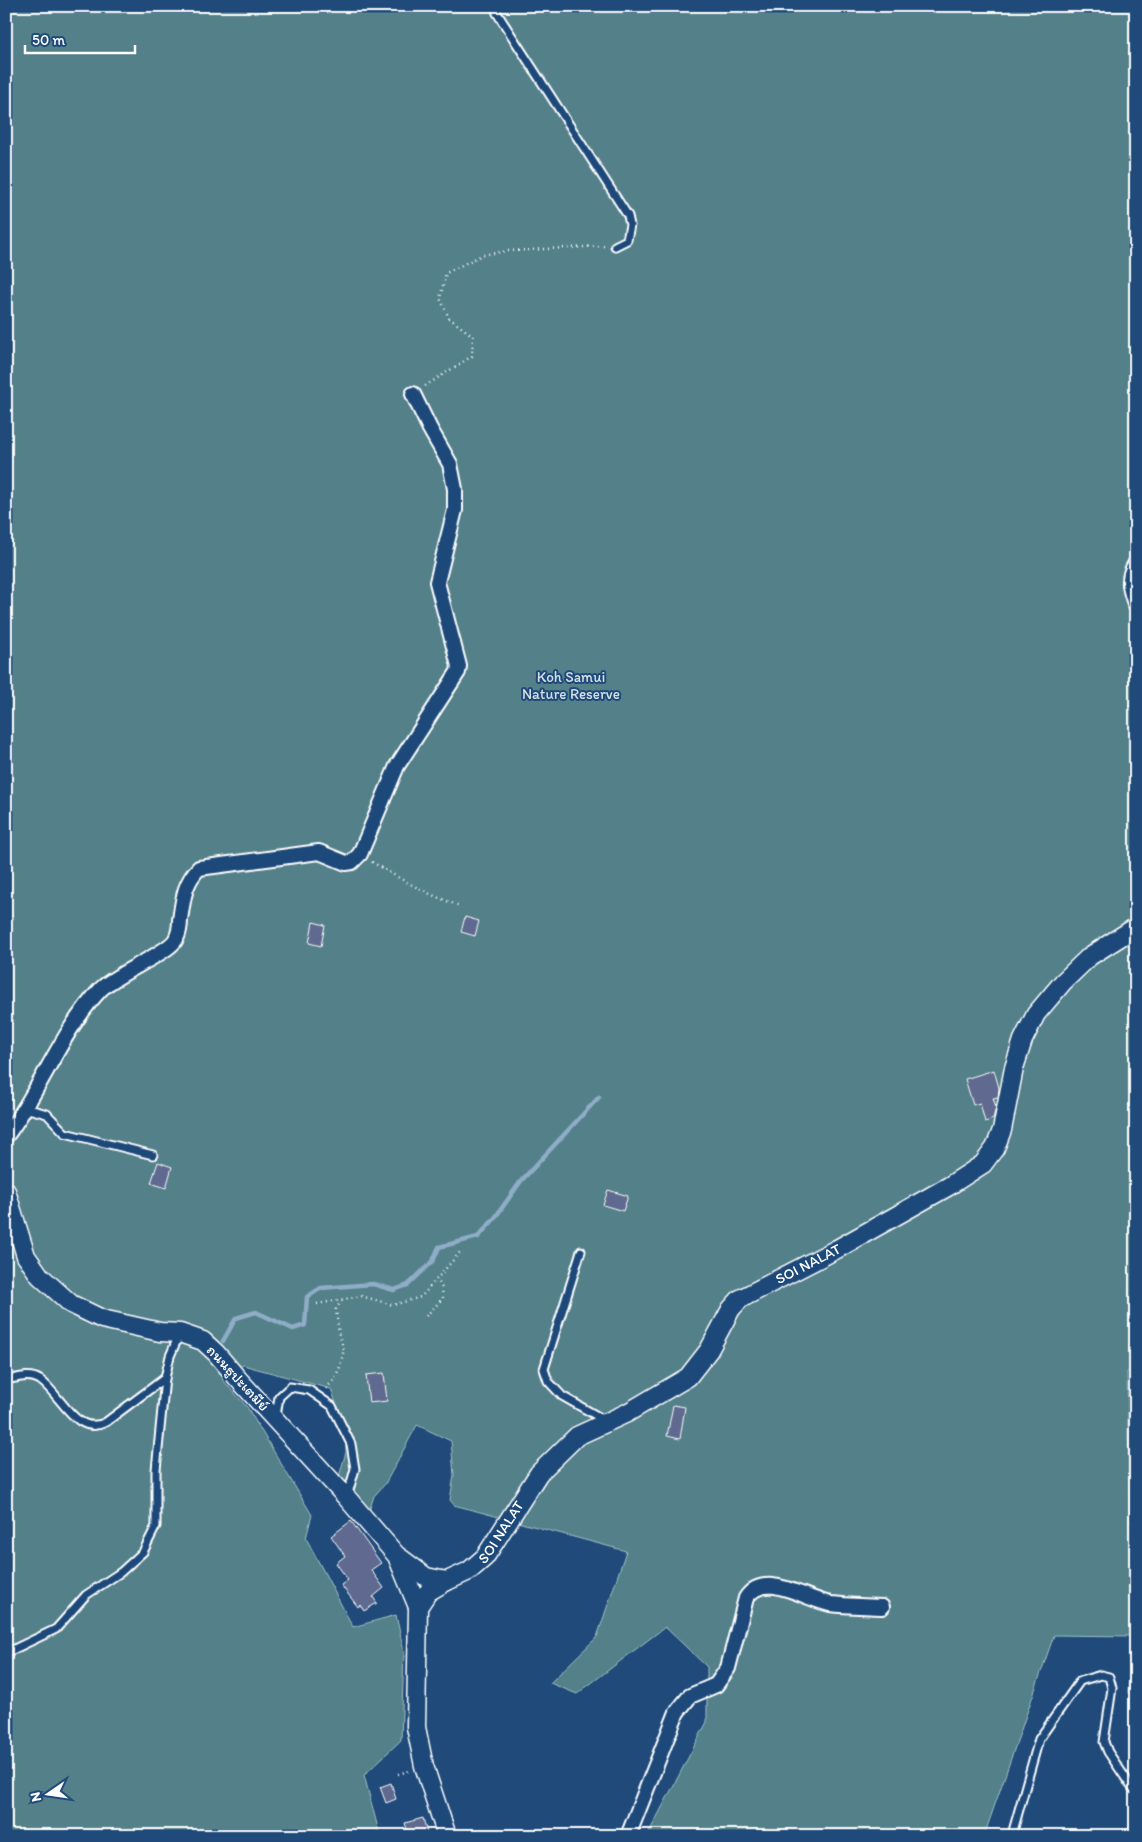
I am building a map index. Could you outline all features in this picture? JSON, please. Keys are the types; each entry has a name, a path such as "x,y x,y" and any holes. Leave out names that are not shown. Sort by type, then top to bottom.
{"street":[{"path":"6,1136 25,1108 87,1004 104,986 170,947 176,939 184,893 191,876 199,868 319,852 346,862 352,862 360,854 396,766 458,672 460,666 437,582 455,510 455,489 450,464 413,394"},
{"path":"1136,563 1130,571 1129,588 1136,606"},
{"name":"SOI NALAT","path":"447,1581 470,1571 485,1557 539,1473 577,1436 606,1421 627,1413 688,1378 709,1350 731,1309 740,1299 837,1249 949,1186 983,1164 995,1148 1002,1130 1014,1068 1023,1040 1036,1014 1063,982 1090,956 1136,927"},
{"name":"ถนนธูปะเตมีย์","path":"6,1191 26,1256 40,1276 71,1304 102,1318 160,1332 180,1333 203,1341 276,1419 397,1556 418,1607 416,1727 424,1766 448,1836"},
{"path":"397,1556 426,1577 447,1581"},
{"path":"418,1607 428,1592 447,1581"},
{"path":"628,1836 677,1712 690,1696 716,1685 728,1668 746,1598 751,1591 761,1586 773,1586 830,1604 882,1607"}],"lane":[{"path":"495,6 497,13 535,74 628,216 630,225 627,240 615,246"},
{"path":"25,1108 47,1114 65,1133 153,1155"},
{"path":"580,1251 544,1369 548,1381 562,1396 606,1421"},
{"path":"6,1653 56,1629 86,1596 121,1572 143,1552 156,1526 156,1470 166,1378 170,1356 180,1333"},
{"path":"6,1380 26,1376 40,1379 80,1422 90,1427 106,1422 166,1378"},
{"path":"276,1419 279,1397 290,1387 309,1390 332,1406 351,1444 355,1469 347,1498"},
{"path":"1013,1836 1038,1739 1080,1681 1102,1675 1109,1677 1112,1688 1104,1742 1108,1752 1133,1789"}],"path":[{"path":"413,394 472,356 473,336 449,318 440,298 446,274 482,255 507,251 615,246"},
{"path":"1136,435 1132,467 1136,479"},
{"path":"360,854 407,883 439,899 460,906"},
{"path":"317,1304 361,1296 393,1305 420,1297 461,1251"},
{"path":"426,1316 443,1298 442,1288 437,1278"},
{"path":"320,1396 335,1378 340,1367 344,1349 339,1336 336,1309 343,1299"}],"green space":[{"name":"Koh Samui Nature Reserve","path":"6,6 1136,6 1136,1369 1127,1372 1130,1522 1136,1522 1136,1696 1128,1693 1132,1636 1054,1635 984,1836 647,1836 707,1722 707,1667 665,1627 577,1694 550,1683 597,1637 626,1551 454,1505 450,1500 454,1475 451,1441 417,1425 385,1484 374,1496 369,1511 337,1484 346,1452 345,1429 331,1389 243,1365 222,1379 247,1407 312,1515 306,1538 353,1627 396,1615 404,1652 401,1740 364,1775 380,1836 6,1836"}],"building":[{"path":"465,917 479,921 475,936 461,932"},
{"path":"313,922 325,925 321,946 309,943"},
{"path":"994,1070 999,1088 998,1097 993,1098 996,1107 993,1119 985,1122 980,1103 973,1105 965,1079"},
{"path":"158,1162 172,1167 166,1188 151,1183"},
{"path":"608,1190 628,1196 623,1211 603,1205"},
{"path":"384,1373 387,1401 369,1403 366,1375"},
{"path":"673,1405 685,1407 680,1439 667,1436"},
{"path":"351,1521 381,1563 371,1570 384,1588 373,1597 377,1603 364,1611 360,1605 358,1607 341,1585 348,1580 336,1563 345,1556 331,1536"},
{"path":"391,1783 396,1799 386,1803 380,1787"},
{"path":"423,1818 428,1836 409,1836 405,1823"}],"waterway":[{"path":"223,1341 236,1318 256,1312 293,1329 305,1325 307,1297 321,1288 373,1284 394,1290 408,1285 433,1261 439,1247 478,1237 494,1219 521,1181 599,1097"}]}
